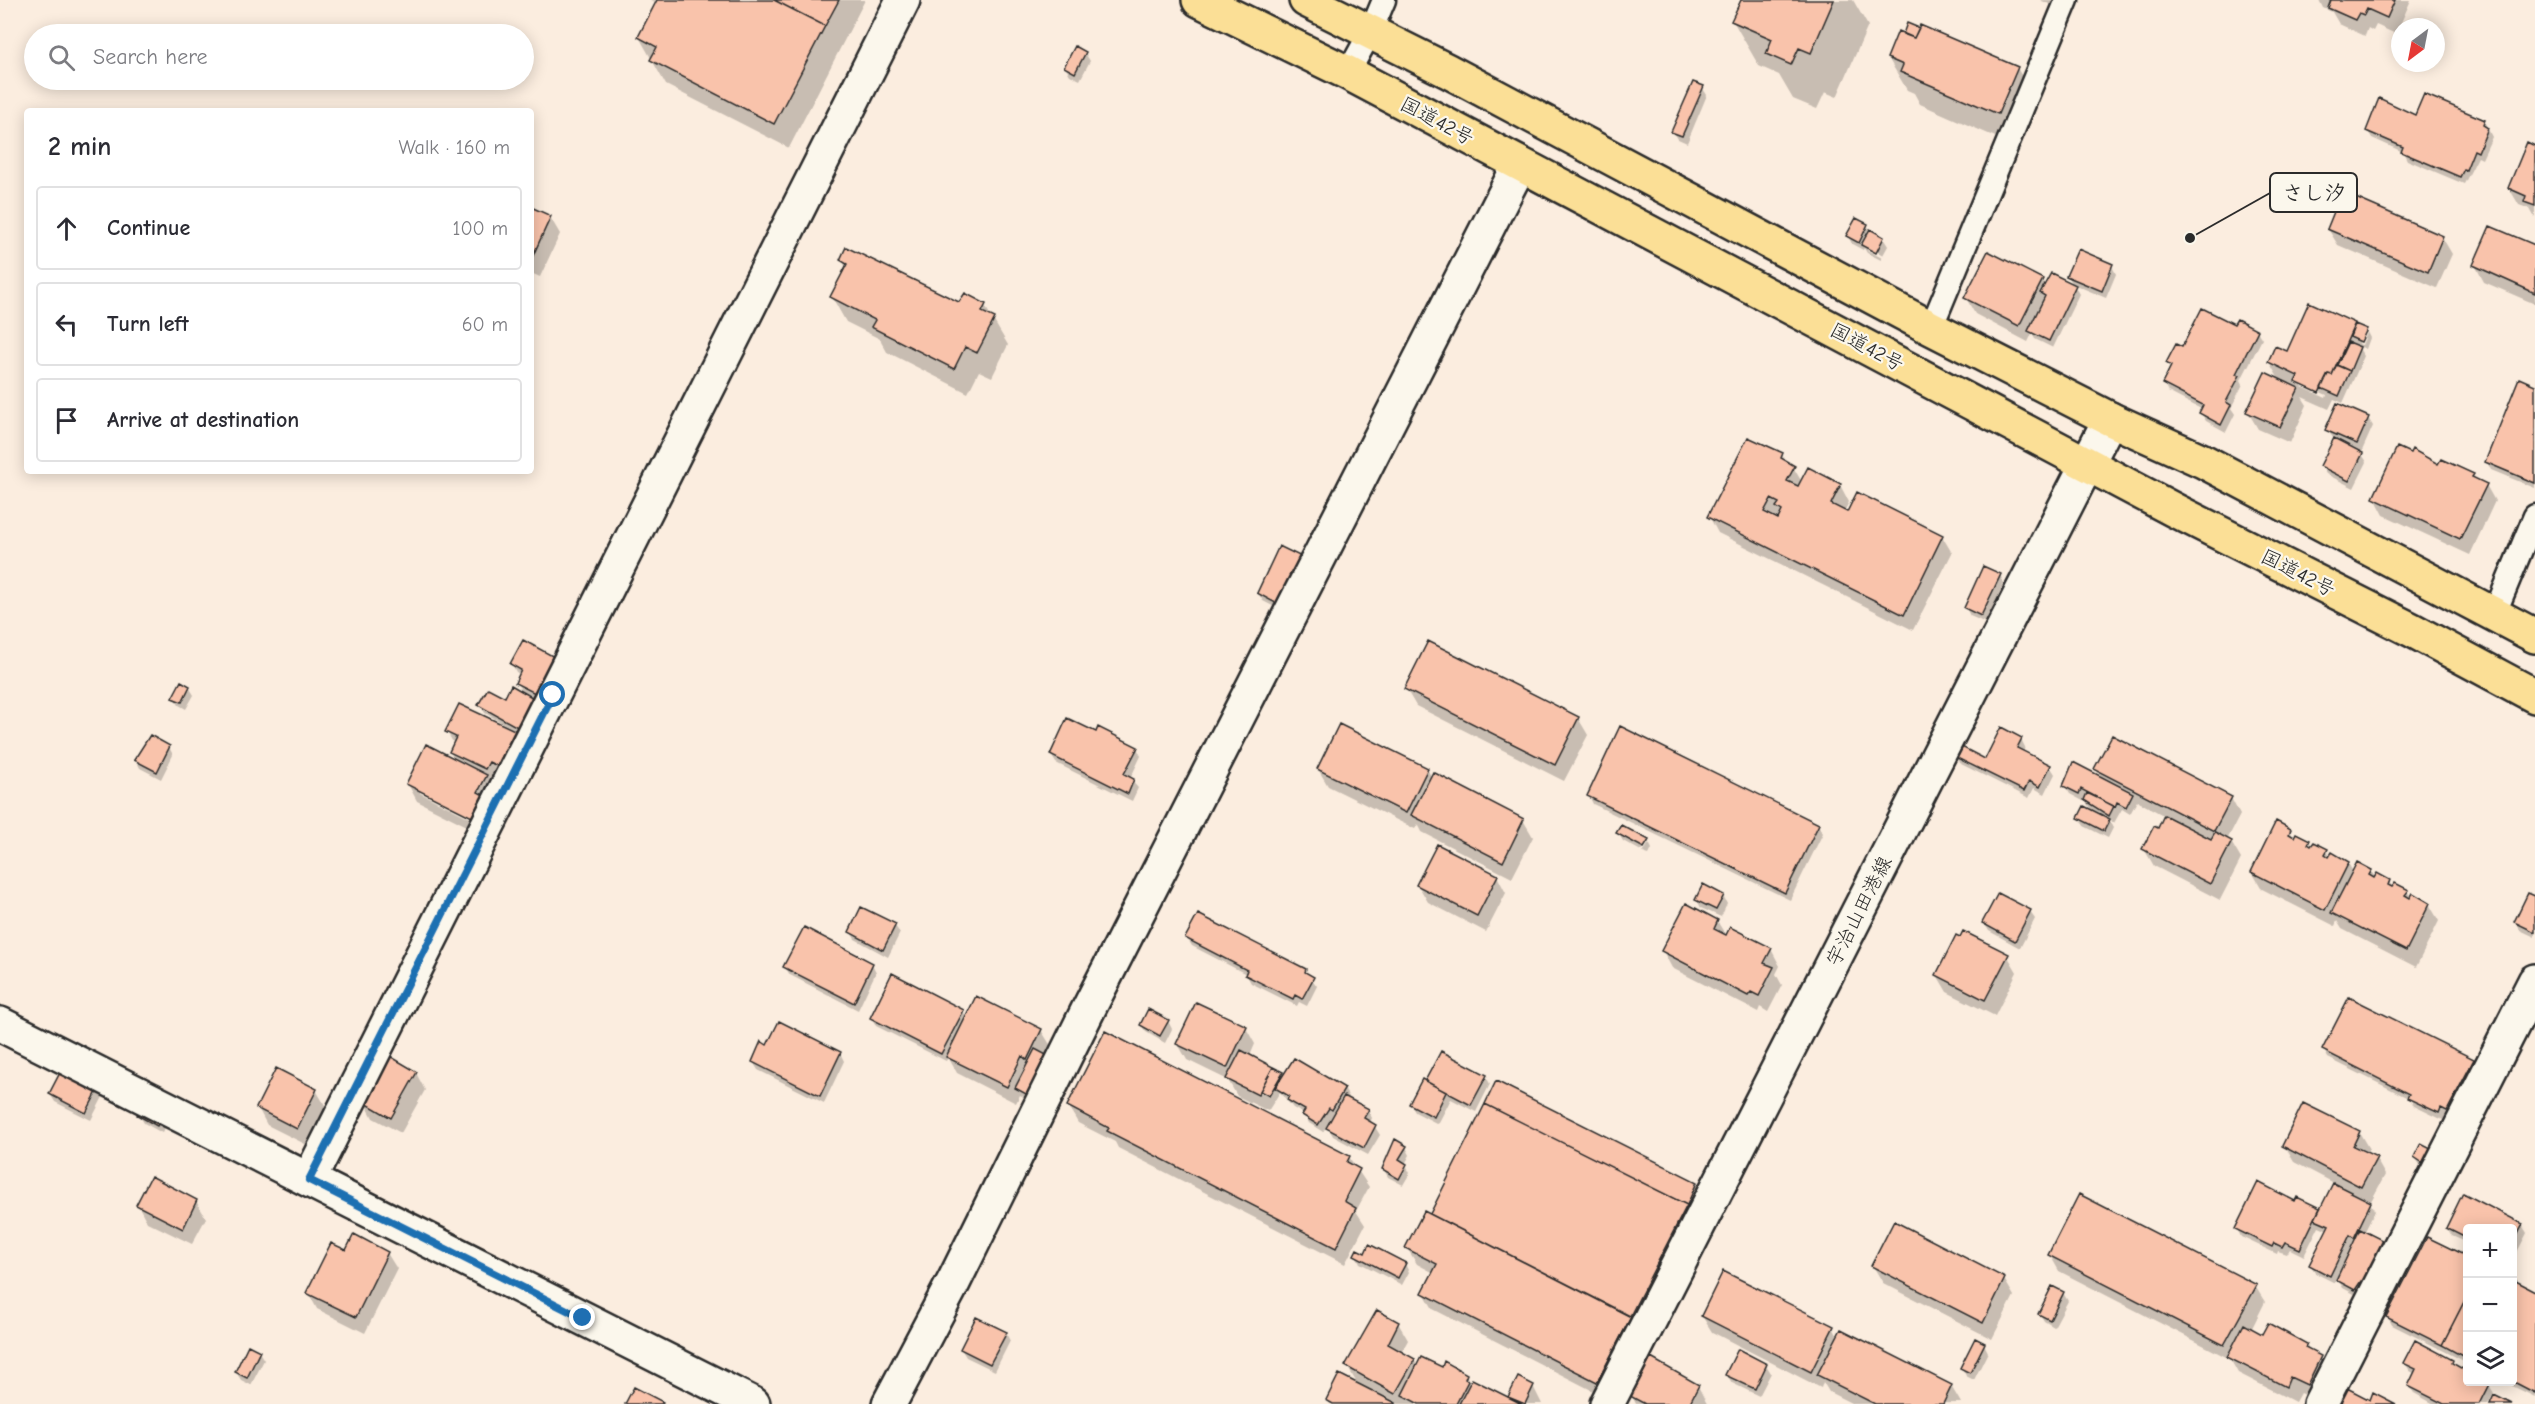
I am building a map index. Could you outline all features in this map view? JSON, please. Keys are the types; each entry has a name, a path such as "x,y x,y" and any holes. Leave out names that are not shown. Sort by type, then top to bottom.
{"highway":[{"name":"国道42号","path":"1198,0 1348,73 2176,511 2412,630 2535,696"},
{"path":"1306,0 1371,31 1931,328 2110,418 2203,461 2535,636"}],"street":[{"path":"309,1180 903,0"},
{"path":"889,1404 954,1281 1088,1010 1520,166"},
{"name":"宇治山田港線","path":"1607,1404 2110,418"},
{"path":"2320,1404 2535,981"},
{"path":"0,1024 753,1404"}],"lane":[{"path":"1348,73 1371,31 1384,0"},
{"path":"1931,328 2067,0"},
{"path":"2494,615 2535,516"}],"building":[{"path":"657,0 774,0 825,26 774,124 650,60 657,47 638,37"},
{"path":"774,0 839,0 825,26"},
{"path":"1741,0 1834,0 1811,53 1799,48 1791,65 1766,54 1772,39 1731,21"},
{"path":"2331,0 2395,0 2387,18 2367,9 2364,15 2359,13 2355,20 2328,8"},
{"path":"1907,23 1919,28 1914,38 1903,34"},
{"path":"1920,25 2018,67 1998,114 1900,72 1903,65 1887,58 1898,31 1914,38"},
{"path":"1075,46 1086,52 1075,73 1064,67"},
{"path":"1693,82 1704,86 1682,136 1671,132"},
{"path":"2424,94 2485,120 2483,125 2488,128 2478,152 2474,150 2466,170 2464,169 2460,177 2401,152 2403,147 2366,131 2379,98 2415,115"},
{"path":"2527,142 2535,146 2535,206 2524,202 2526,196 2508,188"},
{"path":"2342,192 2443,236 2428,272 2327,229"},
{"path":"534,208 551,216 534,253"},
{"path":"1856,218 1868,224 1859,243 1846,236"},
{"path":"2490,226 2535,245 2535,293 2473,265"},
{"path":"1870,229 1884,237 1876,253 1861,245"},
{"path":"846,247 959,302 965,293 986,304 982,312 995,318 977,353 965,347 954,369 871,327 875,320 830,297 847,264 840,260"},
{"path":"2078,249 2113,264 2102,291 2066,276"},
{"path":"1988,251 2043,279 2019,326 1964,298"},
{"path":"2051,273 2076,285 2049,341 2028,331 2045,296 2040,293"},
{"path":"2309,302 2355,323 2332,375 2328,374 2319,393 2295,382 2298,376 2268,362 2275,346 2287,351"},
{"path":"2202,308 2234,324 2237,319 2258,330 2236,374 2240,375 2226,402 2231,405 2221,425 2199,413 2203,405 2162,384 2171,366 2166,363 2176,344 2182,347"},
{"path":"2355,324 2367,329 2361,342 2350,337"},
{"path":"2348,342 2360,347 2350,371 2337,365"},
{"path":"2336,365 2350,371 2339,396 2321,388 2328,374 2332,375"},
{"path":"2265,372 2299,388 2280,427 2246,412"},
{"path":"2519,378 2535,385 2535,483 2485,462"},
{"path":"2337,403 2369,417 2357,444 2325,430"},
{"path":"1748,437 1783,453 1781,458 1795,466 1787,481 1798,486 1808,467 1841,484 1831,504 1847,512 1857,492 1943,535 1904,615 1707,517","holes":["1771,499 1779,503 1776,507 1782,511 1778,519 1764,512"]},
{"path":"2334,438 2363,453 2349,481 2320,466"},
{"path":"2397,447 2410,453 2412,449 2438,464 2441,459 2474,474 2472,477 2487,484 2460,539 2373,498"},
{"path":"1279,546 1308,560 1285,608 1257,593"},
{"path":"1983,566 2001,574 1981,616 1964,608"},
{"path":"523,640 558,659 539,695 515,683 521,670 510,664"},
{"path":"1428,641 1579,717 1555,765 1404,689"},
{"path":"181,681 190,686 182,702 172,698"},
{"path":"511,685 537,700 521,729 478,705 488,688 505,697"},
{"path":"459,704 523,734 505,770 489,762 485,769 449,752 456,737 445,732"},
{"path":"1067,718 1096,732 1098,727 1138,747 1124,774 1134,779 1128,794 1050,755"},
{"path":"1339,724 1428,768 1406,813 1317,769"},
{"path":"1620,726 1819,824 1785,893 1587,796"},
{"path":"2001,727 2022,738 2017,748 2051,765 2040,787 2029,781 2024,791 1953,756 1958,745 1985,759"},
{"path":"150,735 170,746 157,772 134,760"},
{"path":"2112,735 2232,797 2214,831 2094,769"},
{"path":"426,744 487,775 478,792 489,798 478,820 406,784"},
{"path":"2073,762 2133,793 2126,807 2117,802 2115,807 2081,789 2079,794 2063,786"},
{"path":"1433,772 1524,819 1503,862 1411,815"},
{"path":"2087,793 2114,806 2109,816 2084,800"},
{"path":"2084,806 2110,819 2104,831 2078,818"},
{"path":"2164,815 2211,839 2215,832 2232,841 2210,884 2142,849 2154,826 2158,828"},
{"path":"2276,821 2291,829 2289,834 2294,837 2296,833 2310,840 2308,844 2311,846 2314,842 2328,849 2325,854 2329,857 2332,852 2349,862 2325,910 2251,872"},
{"path":"1621,825 1649,840 1644,848 1616,833"},
{"path":"1437,844 1498,875 1477,916 1416,885"},
{"path":"2357,862 2372,870 2369,875 2374,878 2377,873 2390,880 2388,885 2392,887 2395,883 2409,890 2405,895 2410,898 2413,893 2430,903 2406,951 2331,913"},
{"path":"1703,884 1724,895 1716,910 1695,900"},
{"path":"1998,893 2031,910 2015,941 1982,923"},
{"path":"2528,893 2535,896 2535,932 2514,922"},
{"path":"1686,903 1718,920 1714,929 1726,935 1730,927 1772,948 1764,963 1774,967 1759,996 1751,992 1748,996 1661,951"},
{"path":"861,907 896,924 883,950 849,932"},
{"path":"1198,914 1306,969 1305,972 1314,977 1302,999 1295,995 1293,999 1245,975 1247,970 1185,938"},
{"path":"804,927 873,963 854,1003 783,967"},
{"path":"1963,931 2009,954 1985,1000 1936,975 1956,935 1960,937"},
{"path":"892,973 964,1010 941,1054 870,1018"},
{"path":"976,996 1042,1029 1027,1060 1022,1056 1007,1087 946,1057"},
{"path":"2349,997 2474,1059 2447,1111 2441,1108 2439,1113 2407,1098 2409,1094 2322,1050"},
{"path":"1196,1002 1247,1026 1227,1068 1176,1044"},
{"path":"1148,1009 1169,1020 1160,1036 1140,1025"},
{"path":"779,1021 841,1052 820,1096 752,1062 761,1041 767,1045"},
{"path":"1105,1031 1350,1156 1347,1162 1360,1169 1344,1201 1356,1208 1336,1248 1107,1131 1109,1128 1067,1106"},
{"path":"1035,1049 1054,1059 1039,1101 1015,1088"},
{"path":"1241,1050 1273,1067 1258,1095 1226,1079"},
{"path":"1441,1051 1487,1075 1471,1105 1425,1081"},
{"path":"388,1055 417,1072 391,1118 362,1101"},
{"path":"1294,1058 1345,1088 1332,1110 1329,1108 1318,1125 1302,1115 1305,1110 1287,1100 1289,1096 1275,1088"},
{"path":"64,1065 101,1084 86,1113 49,1094"},
{"path":"1273,1067 1283,1072 1269,1096 1260,1091"},
{"path":"276,1068 317,1089 297,1129 256,1108"},
{"path":"1422,1079 1446,1092 1434,1117 1409,1104"},
{"path":"1496,1081 1697,1182 1687,1205 1485,1104"},
{"path":"1344,1096 1369,1109 1364,1118 1376,1125 1364,1148 1326,1128"},
{"path":"2303,1103 2360,1131 2353,1146 2377,1157 2361,1187 2282,1146"},
{"path":"143,1104 163,1115 157,1126 137,1115"},
{"path":"1485,1104 1687,1205 1630,1316 1430,1214"},
{"path":"1395,1139 1407,1146 1399,1159 1407,1164 1399,1179 1382,1169"},
{"path":"2421,1143 2431,1148 2423,1163 2414,1157"},
{"path":"151,1176 197,1200 183,1229 136,1205"},
{"path":"2258,1182 2295,1201 2297,1197 2320,1208 2300,1249 2285,1242 2282,1247 2274,1243 2272,1247 2235,1229"},
{"path":"2333,1183 2371,1202 2354,1238 2350,1235 2330,1276 2309,1265 2329,1225 2315,1219"},
{"path":"2463,1193 2523,1224 2517,1236 2517,1224 2463,1224 2463,1236 2446,1228"},
{"path":"2079,1194 2257,1285 2224,1345 2048,1255"},
{"path":"1424,1211 1631,1317 1597,1382 1422,1293 1437,1264 1405,1248"},
{"path":"1894,1221 2005,1278 1983,1323 1871,1266"},
{"path":"2360,1229 2384,1241 2363,1283 2361,1281 2355,1290 2336,1280"},
{"path":"354,1234 388,1252 356,1317 306,1293 331,1243 346,1250"},
{"path":"2427,1237 2463,1255 2463,1304 2442,1345 2386,1317"},
{"path":"1369,1244 1406,1263 1398,1278 1354,1255 1357,1249 1365,1253"},
{"path":"1723,1271 1834,1326 1811,1372 1701,1316"},
{"path":"2517,1282 2535,1291 2535,1393 2517,1384"},
{"path":"2052,1286 2064,1292 2050,1320 2038,1314"},
{"path":"2463,1304 2463,1356 2442,1345"},
{"path":"1377,1310 1399,1322 1388,1344 1415,1359 1395,1394 1345,1366"},
{"path":"976,1317 1007,1332 990,1364 960,1349"},
{"path":"2268,1323 2307,1344 2305,1348 2321,1356 2307,1385 2290,1377 2286,1387 2227,1357 2244,1324 2262,1334"},
{"path":"1841,1329 1952,1385 1943,1404 1875,1404 1817,1375"},
{"path":"1975,1338 1985,1343 1970,1373 1960,1368"},
{"path":"2415,1340 2453,1360 2452,1363 2463,1369 2463,1386 2489,1386 2480,1404 2444,1404 2408,1386 2416,1369 2403,1363"},
{"path":"248,1345 260,1351 247,1378 235,1372"},
{"path":"1738,1349 1767,1364 1755,1389 1725,1375"},
{"path":"1421,1357 1442,1367 1444,1361 1467,1374 1465,1379 1468,1381 1456,1404 1419,1404 1402,1395"},
{"path":"1651,1358 1699,1385 1689,1404 1645,1404 1630,1396"},
{"path":"1339,1374 1396,1404 1333,1404 1326,1400"},
{"path":"1518,1377 1534,1385 1525,1404 1508,1397"},
{"path":"1472,1379 1522,1404 1459,1404"},
{"path":"634,1387 663,1402 662,1404 625,1404"},
{"path":"2347,1388 2370,1400 2373,1392 2396,1404 2339,1404"},
{"path":"2494,1395 2512,1404 2490,1404"}],"place":[{"name":"さし汐","path":"2190,238"}],"route":[{"path":"553,695 309,1180 583,1318"}]}
